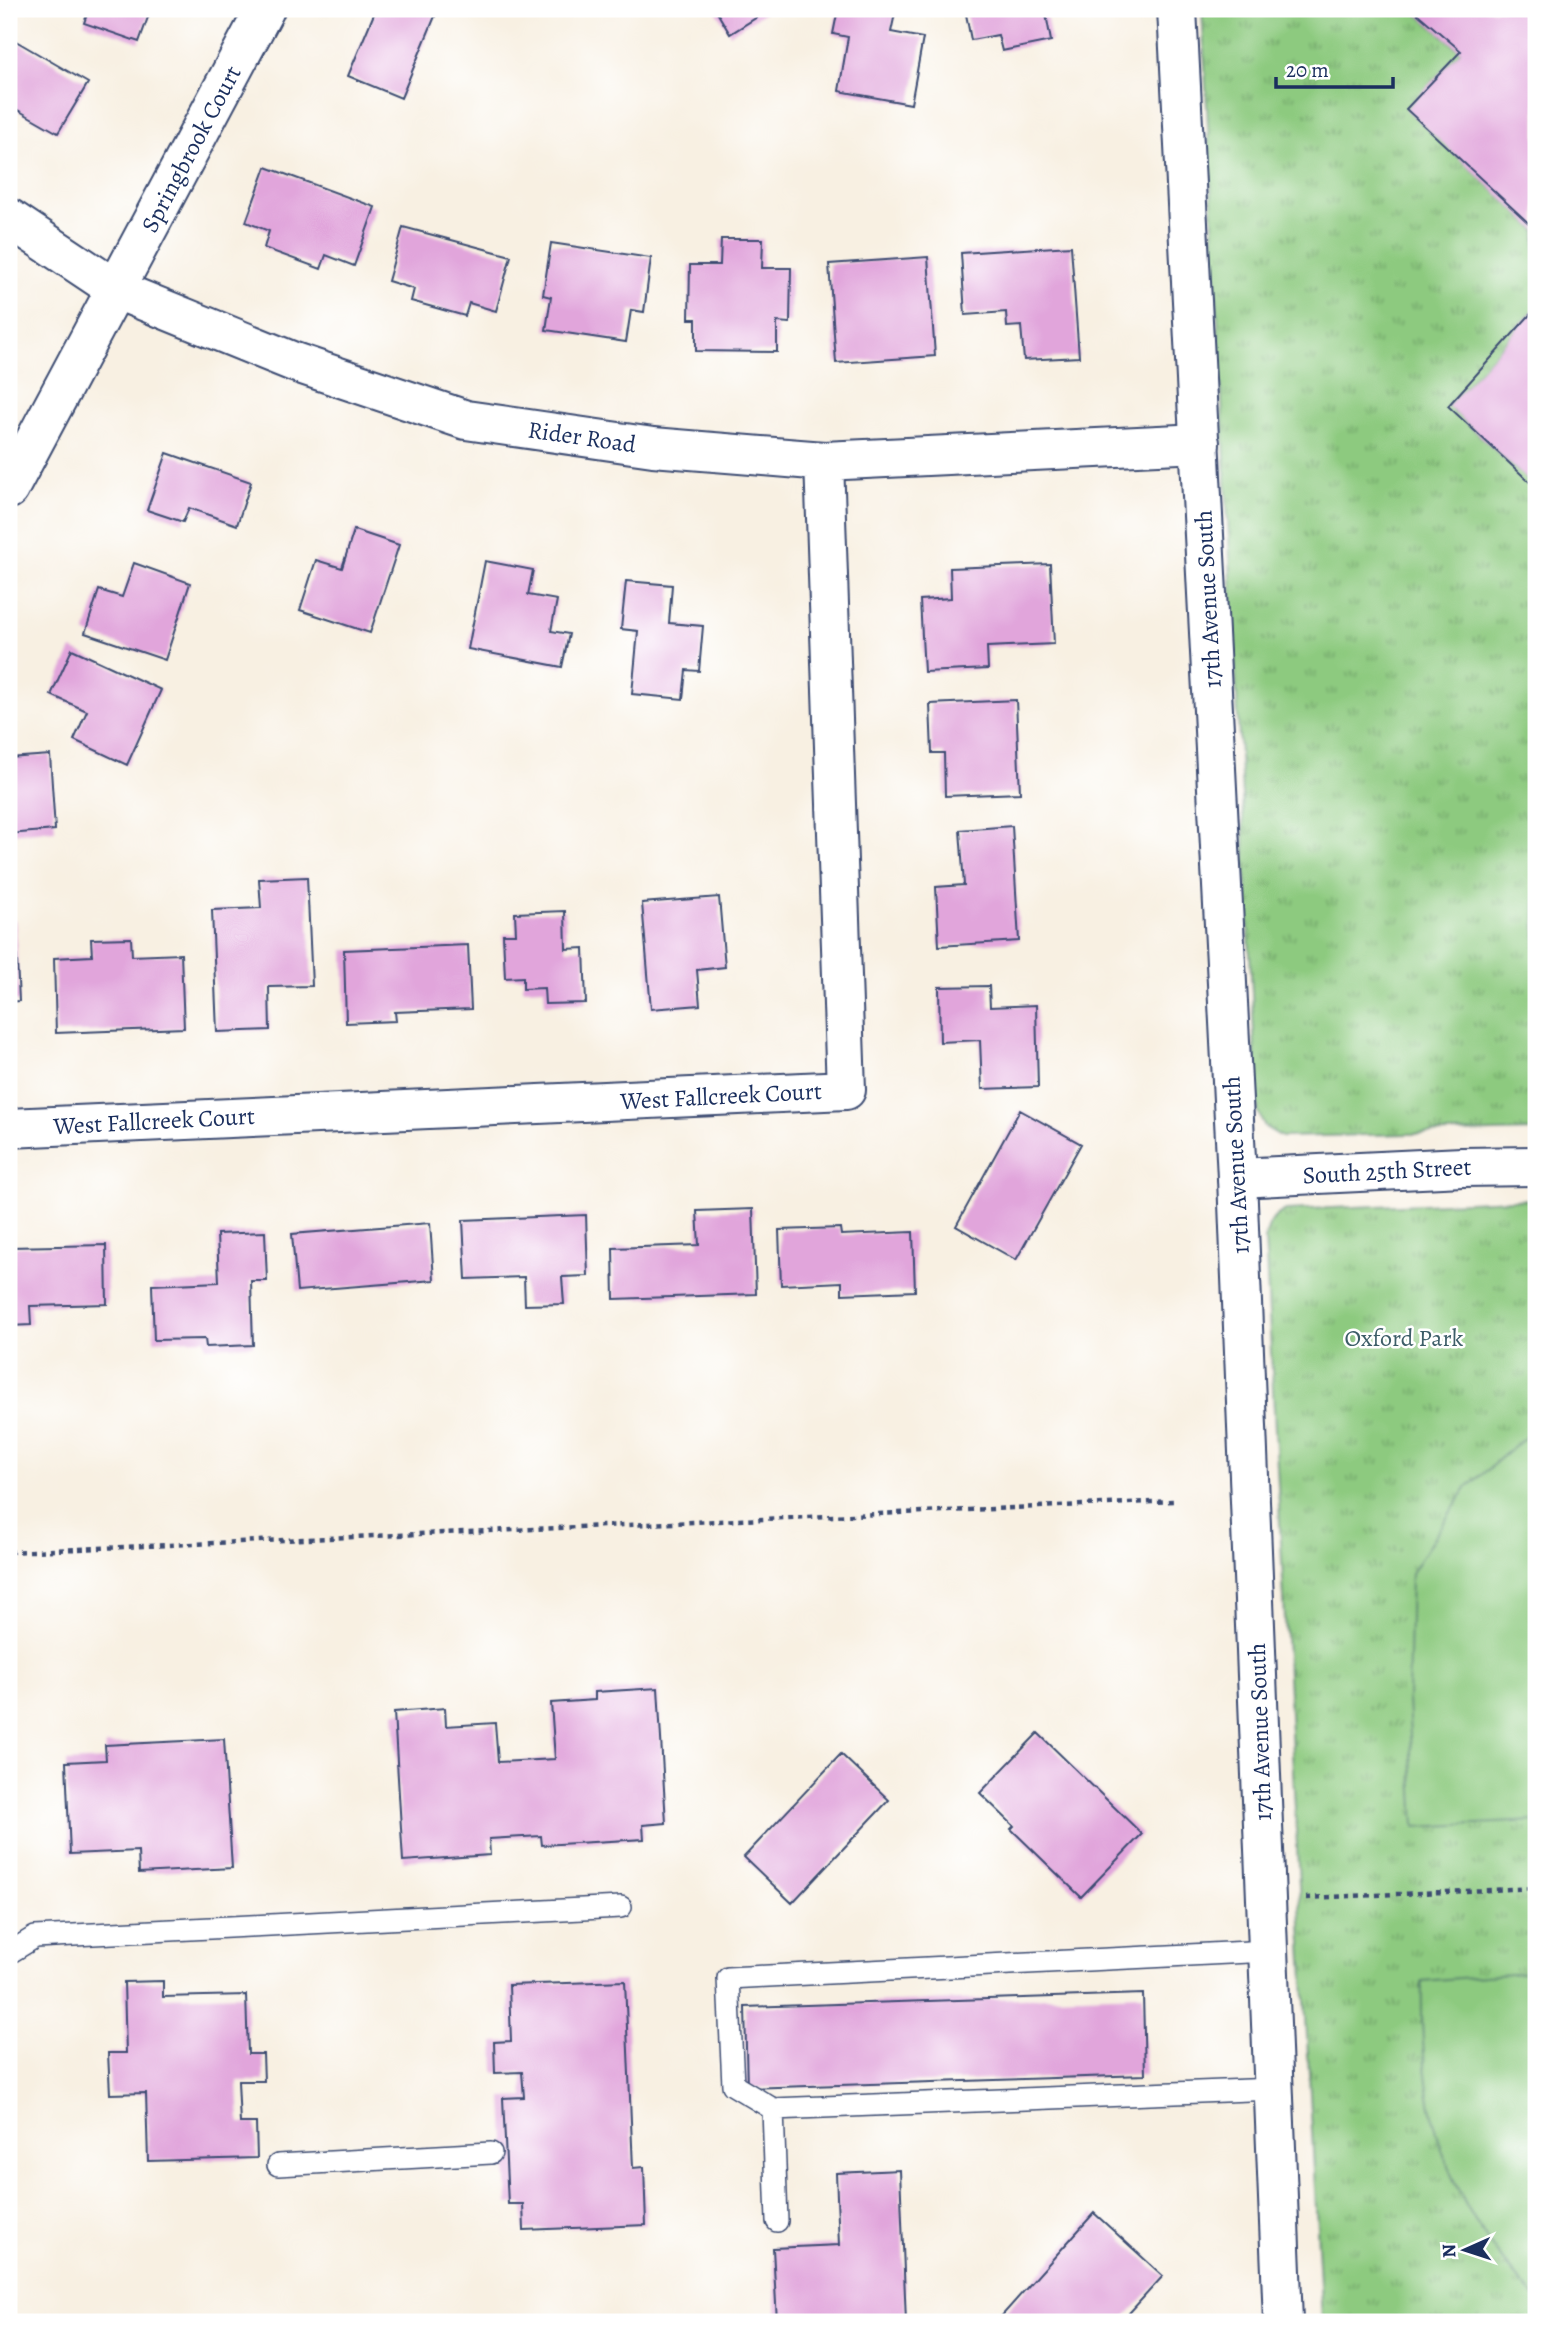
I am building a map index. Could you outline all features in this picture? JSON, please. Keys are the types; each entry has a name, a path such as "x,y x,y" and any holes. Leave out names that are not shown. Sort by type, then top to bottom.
{"street":[{"name":"Springbrook Court","path":"9,489 265,9"},
{"name":"17th Avenue South","path":"1177,9 1237,1178 1283,2322"},
{"name":"Rider Road","path":"9,218 117,290 294,362 466,420 653,447 824,461 1200,443"},
{"name":"West Fallcreek Court","path":"9,1128 846,1090 824,461"},
{"name":"South 25th Street","path":"1237,1178 1536,1166"}],"lane":[{"path":"9,1953 35,1937 621,1907"},
{"path":"1269,1951 728,1978 733,2085 773,2109 1274,2090"},
{"path":"773,2109 777,2221"},
{"path":"278,2165 491,2153"}],"path":[{"path":"9,1552 1174,1500"},
{"path":"1267,1900 1536,1888"}],"green space":[{"path":"1202,9 1412,9 1461,51 1407,109 1536,230 1536,308 1448,406 1536,488 1536,1131 1282,1137 1265,1127 1258,1112"},
{"name":"Oxford Park","path":"1536,1199 1536,2322 1322,2322 1265,1239 1271,1222 1286,1210"},
{"path":"1536,1428 1536,1821 1415,1827 1408,1699 1411,1573 1467,1487"},
{"path":"1536,1972 1536,2298 1504,2263 1479,2227 1458,2190 1443,2153 1425,2072 1422,1981"}],"building":[{"path":"89,9 151,9 139,42 84,23"},
{"path":"376,9 438,9 401,98 348,76"},
{"path":"715,9 770,9 730,34"},
{"path":"838,9 896,9 891,32 923,38 911,104 839,91 848,37 833,34"},
{"path":"965,9 1045,9 1051,41 1002,51 998,35 971,40"},
{"path":"1412,9 1536,9 1536,230 1406,109 1461,51"},
{"path":"9,37 88,83 58,133 9,105"},
{"path":"266,167 375,207 354,266 326,255 321,269 264,248 269,231 246,222"},
{"path":"403,227 511,256 496,311 469,303 465,316 411,301 414,289 388,281"},
{"path":"721,239 763,239 762,268 791,268 790,323 777,322 777,352 696,351 696,319 689,319 690,265 720,265"},
{"path":"551,243 651,258 644,312 631,310 626,342 546,330 551,297 543,295"},
{"path":"1071,246 1079,357 1024,360 1021,326 1007,327 1006,312 965,315 961,253"},
{"path":"928,257 935,356 836,363 829,264"},
{"path":"1536,308 1536,488 1448,406"},
{"path":"167,453 251,482 237,525 189,508 183,522 147,510"},
{"path":"354,530 399,545 370,633 300,610 316,560 342,568"},
{"path":"485,561 533,570 528,595 557,600 551,631 569,634 562,667 468,649"},
{"path":"134,563 190,583 165,660 85,633 99,590 122,597"},
{"path":"1050,564 1054,644 987,647 988,669 924,672 920,600 951,598 950,568"},
{"path":"626,581 672,585 669,623 703,626 699,671 686,670 683,699 632,694 638,631 621,629"},
{"path":"72,649 161,690 127,765 74,740 87,711 51,695"},
{"path":"1016,700 1020,793 945,796 944,753 932,753 930,704"},
{"path":"50,755 55,830 9,834 9,758"},
{"path":"1012,826 1019,941 939,946 936,887 964,885 960,830"},
{"path":"307,877 312,986 269,987 270,1030 217,1032 212,910 261,908 259,879"},
{"path":"719,897 725,967 697,970 700,1005 651,1009 642,903"},
{"path":"565,911 566,949 584,948 586,1003 545,1004 544,988 523,989 523,977 505,978 503,934 516,934 515,913"},
{"path":"9,920 15,920 19,1001 9,1002"},
{"path":"131,938 132,956 181,954 184,1028 56,1033 54,958 92,956 91,939"},
{"path":"468,945 471,1009 395,1012 396,1021 346,1023 344,950"},
{"path":"989,986 990,1007 1036,1005 1038,1087 982,1089 980,1040 940,1042 939,987"},
{"path":"1020,1110 1081,1144 1016,1260 956,1226"},
{"path":"753,1209 756,1294 614,1299 613,1248 699,1245 697,1211"},
{"path":"586,1215 588,1276 562,1277 564,1304 525,1305 524,1277 466,1279 463,1220"},
{"path":"430,1223 434,1280 297,1291 292,1234"},
{"path":"840,1228 841,1235 913,1232 915,1291 842,1294 842,1282 781,1285 779,1230"},
{"path":"265,1232 267,1281 251,1281 253,1345 206,1347 205,1339 154,1340 152,1285 219,1282 217,1234"},
{"path":"106,1245 107,1304 30,1306 31,1325 9,1326 9,1247"},
{"path":"658,1688 666,1823 643,1825 644,1839 542,1845 541,1836 489,1839 490,1855 403,1861 394,1712 445,1708 446,1726 495,1723 498,1762 555,1759 551,1703 595,1700 595,1692"},
{"path":"1038,1733 1142,1834 1081,1897 1011,1829 1014,1826 980,1793"},
{"path":"224,1739 232,1868 139,1873 138,1851 70,1854 66,1762 106,1760 105,1745"},
{"path":"841,1754 889,1800 792,1903 744,1857"},
{"path":"163,1981 163,1997 246,1995 248,2054 263,2054 264,2081 238,2081 240,2123 256,2123 257,2158 148,2161 146,2093 110,2094 108,2053 126,2053 124,1982"},
{"path":"625,1981 633,2168 644,2167 646,2225 524,2230 523,2204 508,2204 503,2098 524,2097 522,2072 495,2073 494,2042 511,2041 509,1985"},
{"path":"1143,1994 1145,2075 747,2088 745,2007"},
{"path":"900,2170 906,2322 777,2322 773,2248 839,2245 836,2173"},
{"path":"1094,2213 1163,2276 1121,2322 998,2320"}]}
